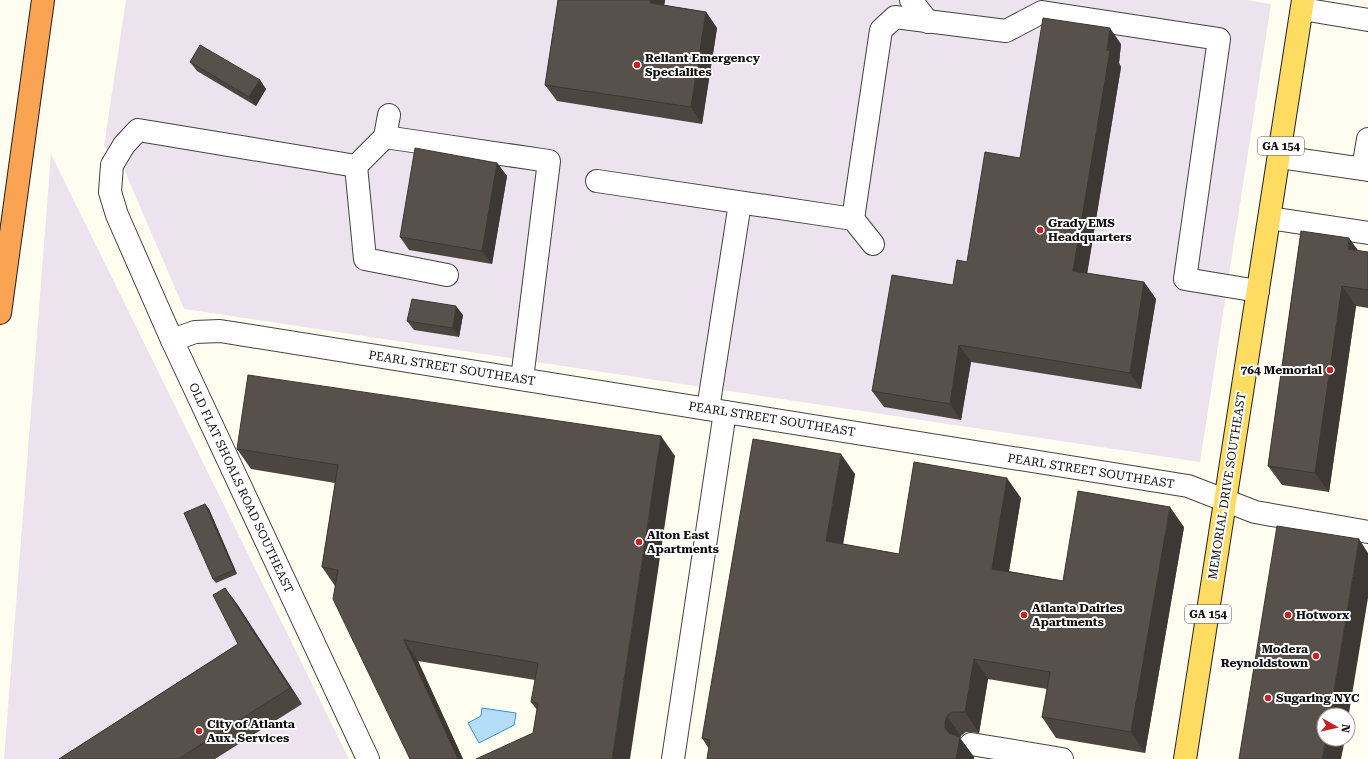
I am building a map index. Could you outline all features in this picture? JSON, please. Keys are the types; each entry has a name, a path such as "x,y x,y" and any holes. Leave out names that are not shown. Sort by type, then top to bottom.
{"highway":[{"path":"0,313 43,0"}],"main road":[{"name":"MEMORIAL DRIVE SOUTHEAST","path":"1185,759 1303,5"}],"street":[{"path":"911,0 928,22"},
{"path":"1303,5 1368,20"},
{"path":"853,219 882,30 895,17 1006,32 1042,12 1219,39 1185,279 1258,291"},
{"path":"389,115 385,137 356,166 365,259 447,275"},
{"name":"OLD FLAT SHOALS ROAD SOUTHEAST","path":"356,166 138,130 124,145 112,165 110,192 117,215 172,340 368,759"},
{"path":"385,137 549,161 522,379"},
{"path":"1280,156 1366,169 1368,139"},
{"path":"597,181 853,219 873,244"},
{"path":"673,759 717,410 740,202"},
{"path":"1270,218 1368,233"},
{"name":"PEARL STREET SOUTHEAST","path":"172,340 194,332 220,331 1188,486 1255,512 1367,527"},
{"path":"971,744 1062,759"}],"shaded area":[{"path":"126,0 1246,0 1271,4 1200,462 184,309 123,167 104,146"},
{"path":"51,154 349,759 4,759"}],"water":[{"path":"482,708 516,713 514,725 479,743 468,723 481,716"}],"building":[{"name":"Reliant Emergency Specialites","path":"558,0 651,0 650,3 706,12 691,107 545,85"},
{"name":"Grady EMS Headquarters","path":"1043,18 1110,28 1107,50 1110,51 1073,271 1144,282 1130,373 959,345 950,404 872,391 892,275 953,285 957,260 967,262 985,152 1020,158"},
{"path":"200,45 260,80 249,97 190,62"},
{"path":"415,148 497,163 482,251 400,237"},
{"path":"1301,231 1349,238 1348,249 1368,252 1368,290 1342,286 1315,473 1268,466"},
{"path":"412,299 456,306 453,328 407,321"},
{"path":"248,375 661,436 612,759 476,759 533,733 538,703 531,702 538,663 404,640 458,759 410,759 333,599 338,570 322,567 338,465 237,449"},
{"name":"Atlanta Dairies Apartments","path":"753,439 841,454 826,541 899,554 914,462 1007,478 992,569 1063,581 1078,491 1170,507 1131,732 1042,717 1050,672 974,659 965,712 952,712 947,716 945,722 945,728 949,733 960,737 956,759 707,759 710,740 702,738"},
{"path":"205,504 234,570 213,579 184,513"},
{"name":"Modera Reynoldstown","path":"1277,526 1359,539 1331,707 1316,707 1316,747 1324,747 1322,759 1239,759"},
{"path":"225,588 290,688 178,759 59,759 238,644 213,595"}],"place":[{"name":"Reliant Emergency Specialites","path":"637,65"},
{"name":"Grady EMS Headquarters","path":"1040,230"},
{"name":"764 Memorial","path":"1330,370"},
{"name":"Alton East Apartments","path":"639,542"},
{"name":"Atlanta Dairies Apartments","path":"1024,615"},
{"name":"Hotworx","path":"1288,615"},
{"name":"Modera Reynoldstown","path":"1316,656"},
{"name":"Sugaring NYC","path":"1268,698"},
{"name":"City of Atlanta Aux. Services","path":"199,731"}]}
